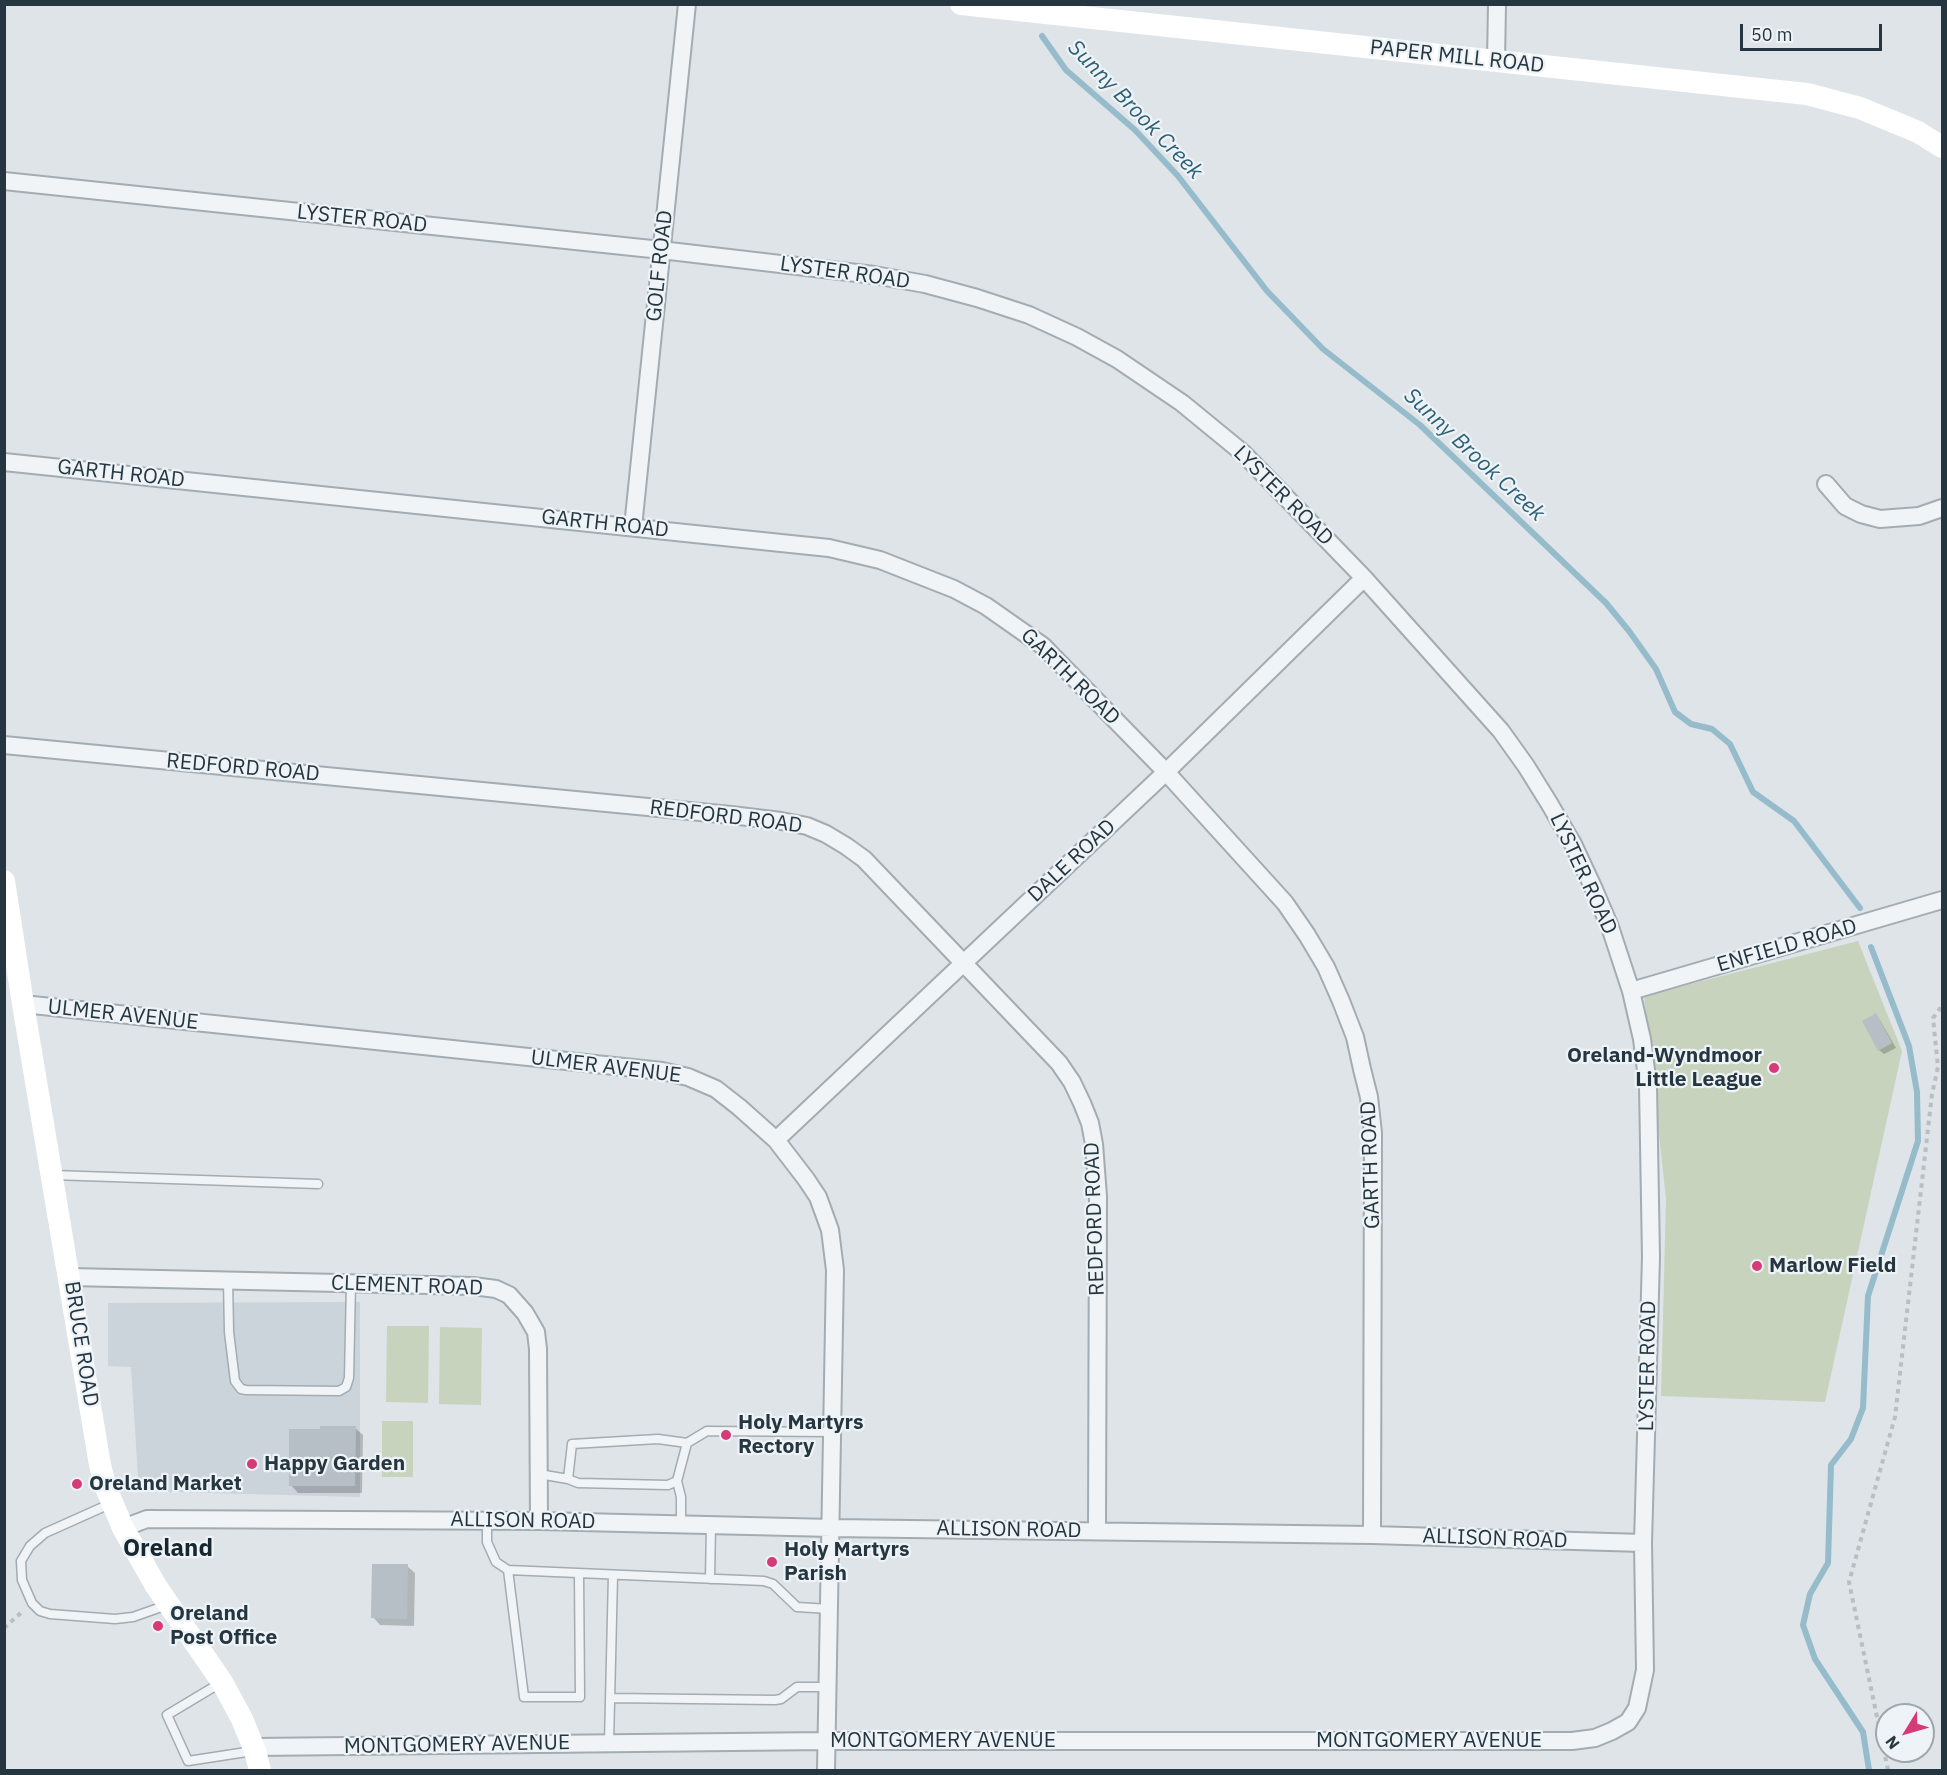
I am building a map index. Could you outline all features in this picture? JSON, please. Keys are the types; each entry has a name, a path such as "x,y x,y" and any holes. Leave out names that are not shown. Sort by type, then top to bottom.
{"street":[{"name":"GOLF ROAD","path":"633,527 687,4"},
{"name":"PAPER MILL ROAD","path":"961,4 1807,94 1860,108 1918,132 1942,147"},
{"path":"1496,62 1497,4"},
{"name":"LYSTER ROAD","path":"4,182 661,250 874,275 925,284 1029,315 1077,337 1154,383 1243,453 1364,578 1480,705 1526,766 1573,844 1610,927 1631,991 1642,1039 1648,1086 1651,1257 1643,1543 1645,1670 1637,1708 1628,1722"},
{"name":"GARTH ROAD","path":"4,462 829,548 880,560 954,589 986,606 1042,646 1166,772 1285,903 1326,967 1354,1037 1369,1097 1372,1133 1372,1535"},
{"path":"1826,484 1845,506 1861,514 1880,519 1919,516 1942,508"},
{"name":"DALE ROAD","path":"776,1140 1166,772 1364,578"},
{"name":"REDFORD ROAD","path":"4,745 719,813 781,821 807,826 826,834 864,859 1059,1063 1072,1082 1090,1123 1098,1196 1097,1530"},
{"name":"BRUCE ROAD","path":"4,880 100,1465 123,1528 168,1604 222,1682 242,1719 256,1756"},
{"name":"ENFIELD ROAD","path":"1631,991 1942,900"},
{"name":"ULMER AVENUE","path":"23,1004 662,1071 688,1077 716,1089 776,1140 818,1197 830,1230 835,1270 826,1770"},
{"name":"CLEMENT ROAD","path":"70,1277 473,1286 496,1289 508,1295 518,1303 536,1332 539,1521"},
{"name":"ALLISON ROAD","path":"123,1528 147,1519 487,1520 832,1528 1372,1535 1643,1543"},
{"name":"MONTGOMERY AVENUE","path":"256,1756 609,1743 1572,1741 1594,1738 1628,1722"}],"lane":[{"path":"52,1175 318,1184"},
{"path":"228,1280 229,1332 235,1381 241,1389 246,1390 339,1392 346,1387 349,1378 351,1283"},
{"path":"568,1479 572,1444 658,1439 687,1443 707,1431 833,1432"},
{"path":"681,1524 681,1497 673,1483 687,1443"},
{"path":"539,1474 578,1483 673,1483"},
{"path":"112,1503 45,1533 30,1546 21,1561 22,1580 32,1603 40,1611 50,1614 115,1619 133,1617 168,1604"},
{"path":"487,1520 487,1542 496,1562 508,1570 764,1581 773,1584 797,1607 830,1609"},
{"path":"710,1579 711,1525"},
{"path":"508,1570 524,1697 580,1697 579,1574"},
{"path":"609,1743 613,1575"},
{"path":"222,1682 167,1715 188,1761 256,1756"},
{"path":"610,1698 775,1700 781,1699 797,1687 828,1687"}],"path":[{"path":"1888,1770 1849,1582 1895,1417 1932,1094 1938,1067 1933,1018 1942,1006"},
{"path":"4,1628 32,1603"}],"shaded area":[{"path":"360,1302 360,1497 139,1491 131,1367 108,1366 108,1303"}],"green space":[{"name":"Marlow Field","path":"1858,941 1902,1051 1825,1402 1661,1396 1666,1199 1644,996"},
{"path":"387,1326 429,1326 428,1403 386,1402"},
{"path":"440,1327 482,1328 481,1405 439,1404"},
{"path":"382,1421 413,1421 413,1477 382,1477"}],"building":[{"path":"1876,1013 1892,1043 1878,1051 1862,1021"},
{"path":"320,1426 356,1426 355,1486 289,1486 289,1429 320,1429"},
{"path":"372,1564 408,1564 407,1619 371,1618"}],"waterway":[{"name":"Sunny Brook Creek","path":"1042,36 1066,70 1135,130 1178,176 1267,291 1323,349 1420,425 1606,603 1656,669 1675,712 1691,724 1712,729 1730,744 1753,792 1794,821 1860,908"},
{"name":"Sunny Brook Creek","path":"1869,1770 1863,1732 1815,1659 1803,1625 1810,1594 1828,1563 1831,1465 1851,1439 1863,1408 1868,1296 1918,1141 1917,1092 1909,1046 1871,947"}],"place":[{"name":"Oreland-Wyndmoor Little League","path":"1774,1068"},
{"name":"Marlow Field","path":"1757,1266"},
{"name":"Holy Martyrs Rectory","path":"726,1435"},
{"name":"Happy Garden","path":"252,1464"},
{"name":"Oreland Market","path":"77,1484"},
{"name":"Holy Martyrs Parish","path":"772,1562"},
{"name":"Oreland Post Office","path":"158,1626"}],"district":[{"name":"Oreland","path":"168,1549"}]}
